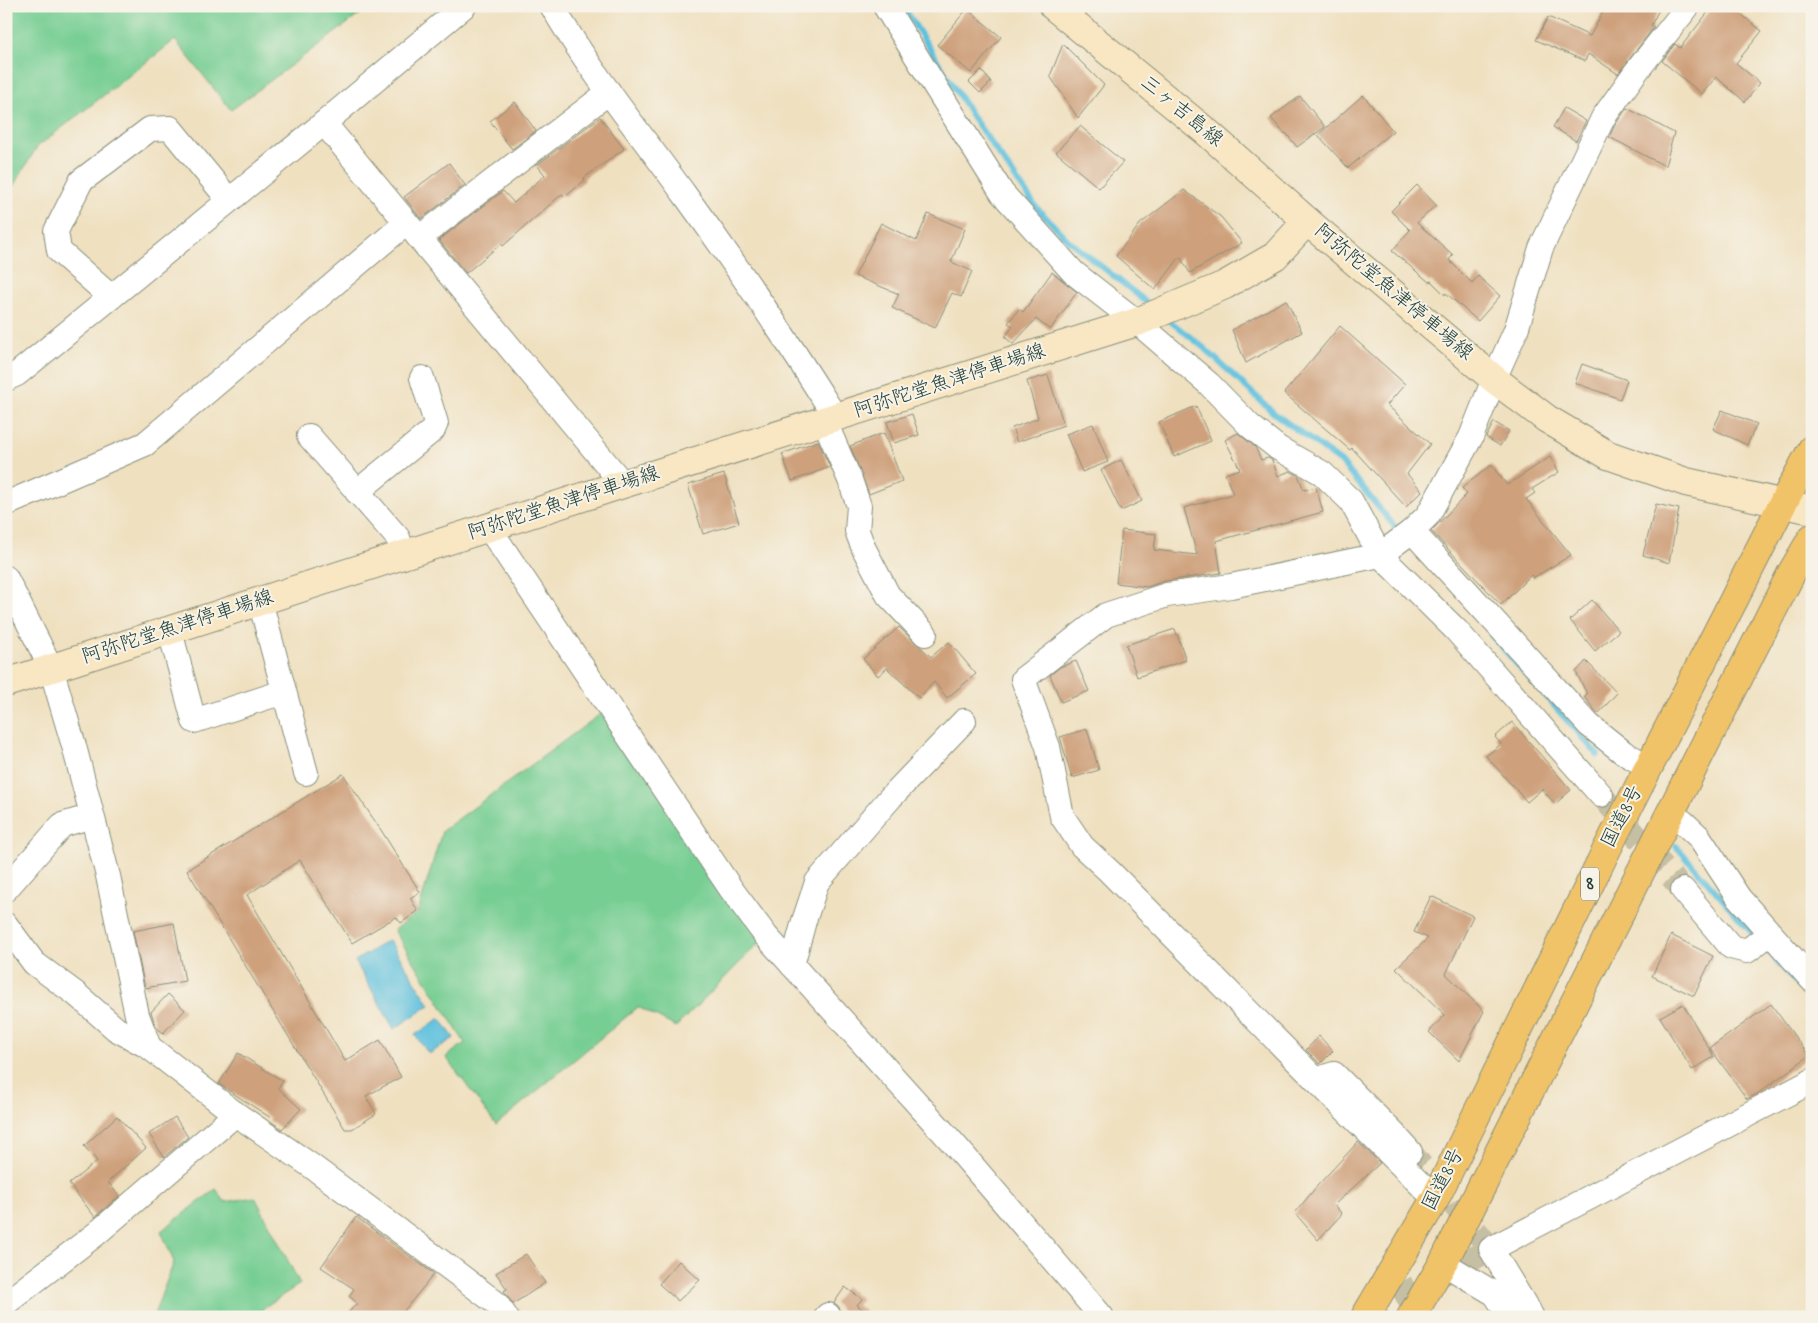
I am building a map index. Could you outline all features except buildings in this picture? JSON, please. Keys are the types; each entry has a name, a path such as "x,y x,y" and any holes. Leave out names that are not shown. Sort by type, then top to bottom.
{"highway":[{"name":"国道8号","path":"1365,1317 1435,1200 1603,856 1812,449"},
{"name":"国道8号","path":"1411,1317 1443,1263 1792,572 1812,538"}],"main road":[{"name":"三ヶ吉島線","path":"1054,7 1210,134 1307,221"},
{"name":"阿弥陀堂魚津停車場線","path":"6,683 623,484 1137,322 1225,285 1275,256 1307,221 1547,420 1608,455 1686,482 1812,510"}],"street":[{"path":"6,379 17,374 464,6"},
{"path":"552,6 574,44 747,282 800,360 830,420 859,506 857,531 864,549 888,595 925,634"},
{"path":"885,6 1002,193 1074,273 1137,322 1209,384 1257,431 1278,448 1322,473 1351,501 1380,555 1456,630 1601,795"},
{"path":"1435,1200 1082,846 1062,816 1048,747 1023,679 1106,616 1167,594 1231,586 1380,555 1412,531 1428,515 1471,436 1516,330 1541,248 1603,118 1688,6"},
{"path":"6,504 145,444 413,230 610,92"},
{"path":"324,122 623,484"},
{"path":"111,297 59,251 56,231 81,181 150,129 170,128 229,200"},
{"path":"357,492 433,430 436,423 422,378"},
{"path":"309,436 398,538 404,555"},
{"path":"489,528 732,889 766,936 953,1143 1102,1317"},
{"path":"1412,531 1589,725 1624,752 1649,767"},
{"path":"6,578 51,668 74,746 108,876 137,1015 148,1047"},
{"path":"260,601 306,773"},
{"path":"170,630 194,721 274,694"},
{"path":"792,965 817,882 891,796 964,721"},
{"path":"1670,814 1683,822 1699,837 1739,898 1769,934 1812,980"},
{"path":"6,889 62,825 92,816"},
{"path":"1683,890 1731,947 1747,951 1769,934"},
{"path":"6,925 34,963 76,994 116,1029 148,1047 233,1112 310,1165 455,1272 496,1303 506,1317"},
{"path":"1316,1080 1334,1074 1410,1152"},
{"path":"1532,1317 1491,1249 1812,1081"},
{"path":"6,1303 96,1234 230,1119 233,1112"},
{"path":"1443,1263 1495,1294 1510,1317"}],"green space":[{"path":"6,6 371,6 231,110 175,40 37,147 6,198"},
{"path":"610,707 766,936 676,1027 638,1007 496,1125 446,1057 465,1043 394,930 418,912 442,831"},
{"path":"216,1189 225,1202 255,1197 300,1284 266,1306 254,1317 153,1317 174,1262 161,1231"}],"water":[{"path":"389,940 430,1005 394,1029 355,961"},
{"path":"440,1018 454,1038 429,1054 415,1035"}],"waterway":[{"path":"903,6 972,116 1036,207 1068,240 1154,308"},
{"path":"1166,318 1203,347 1275,414 1341,462 1400,533"},
{"path":"1492,636 1598,755"},
{"path":"1676,846 1812,1001"}],"tunnel":[{"path":"1601,795 1683,890"},
{"path":"1363,1315 1491,1249 1410,1152"}]}
